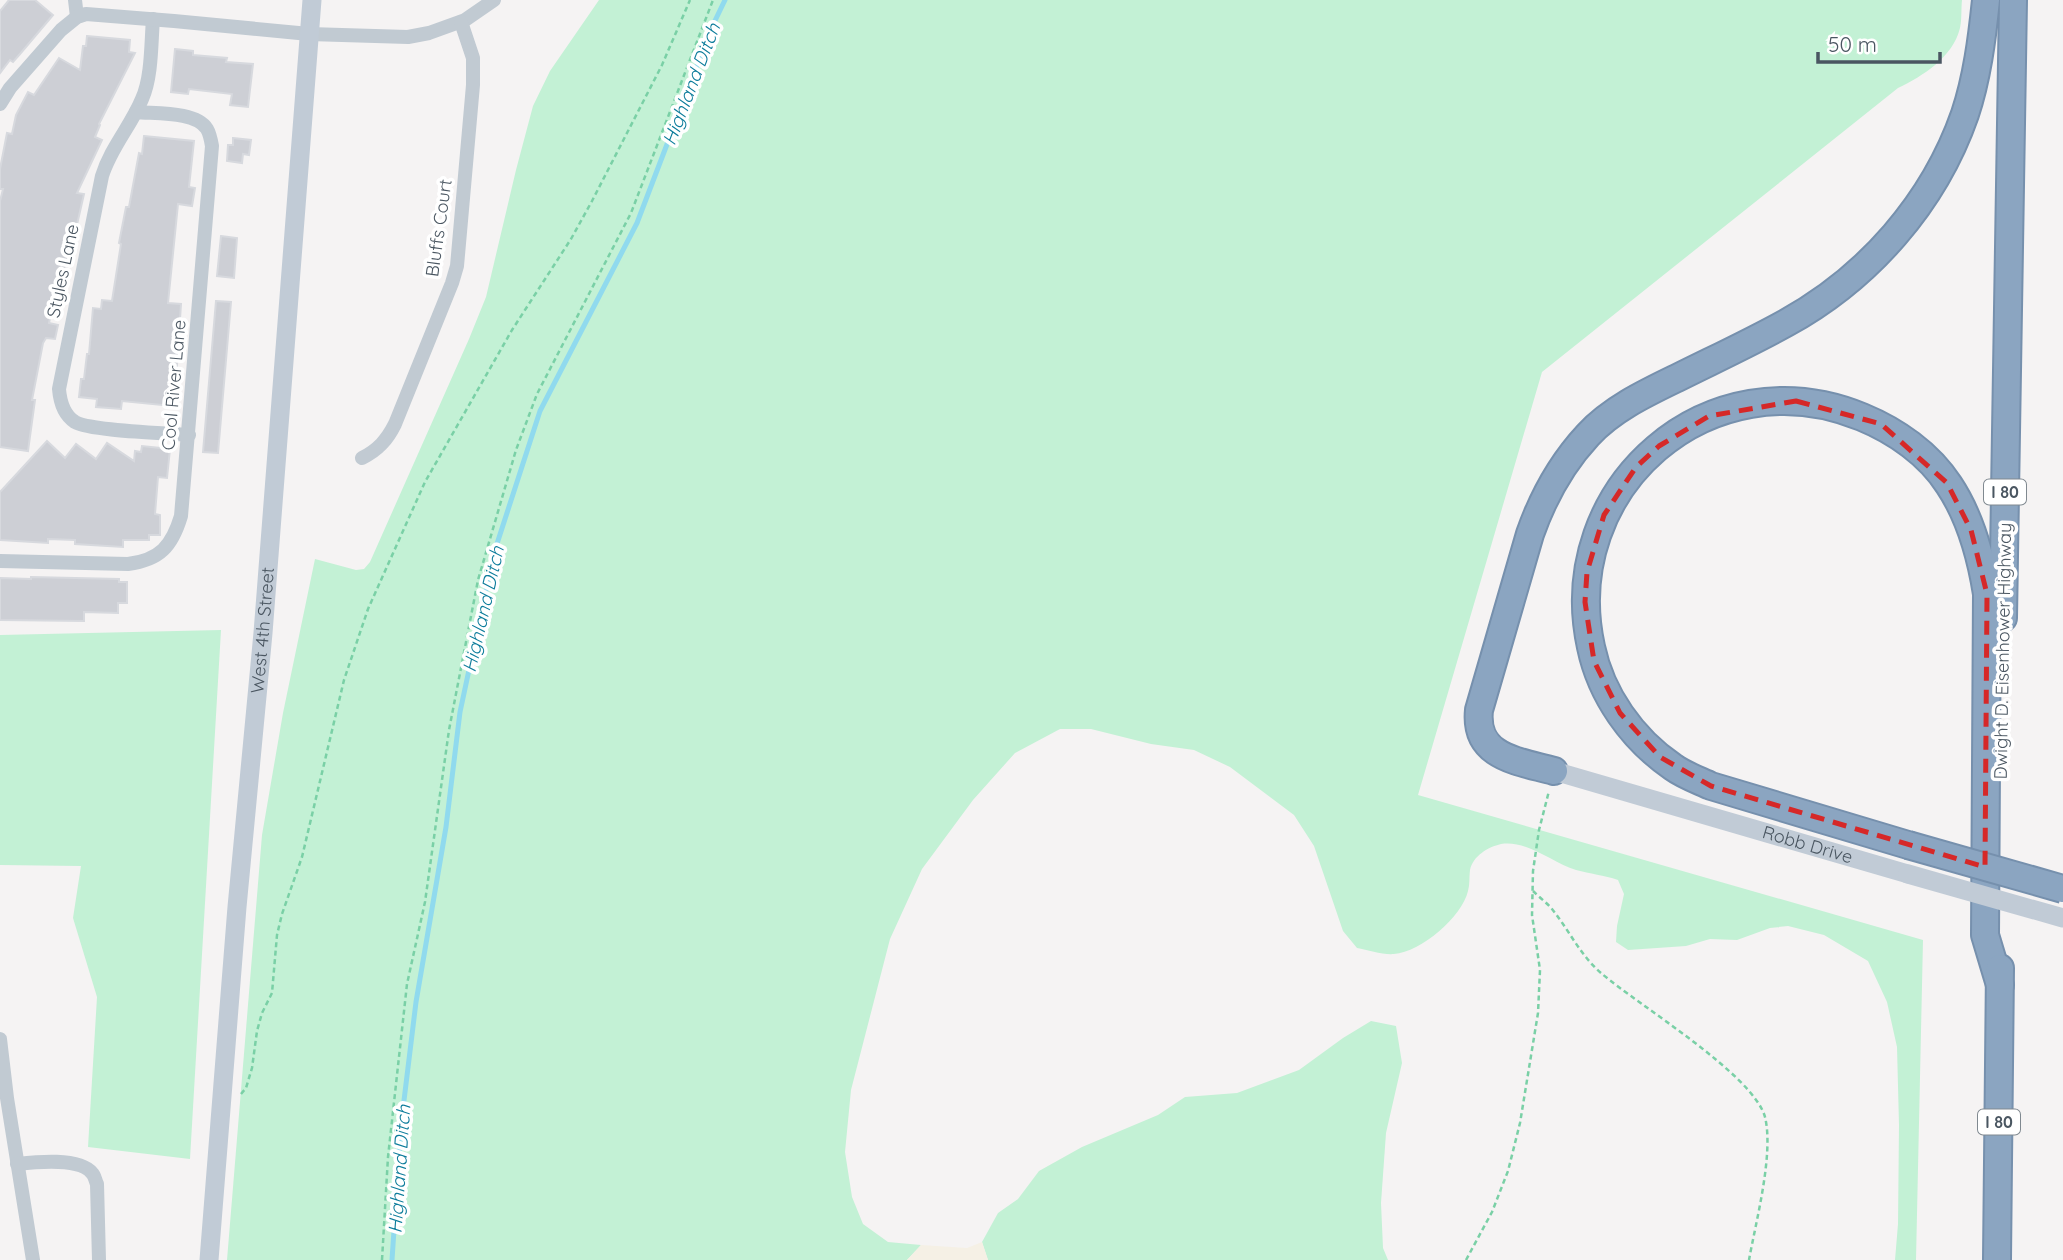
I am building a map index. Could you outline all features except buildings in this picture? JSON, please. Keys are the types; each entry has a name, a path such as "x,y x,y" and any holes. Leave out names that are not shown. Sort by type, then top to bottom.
{"highway":[{"path":"1554,771 1498,753 1484,741 1478,722 1479,710 1530,534 1553,481 1589,433 1608,417 1651,391 1769,332 1814,306 1856,273 1889,242 1925,195 1954,143 1973,86 1986,0"},
{"name":"Dwight D. Eisenhower Highway","path":"1997,1260 2013,0"},
{"path":"2000,985 1985,935 1987,594 1981,559 1959,502 1947,483 1928,460 1881,424 1825,405 1796,401 1737,407 1709,416 1682,429 1644,460 1618,490 1604,515 1587,572 1586,612 1594,661 1604,688 1644,742 1666,762 1711,786 1908,845 2063,889"}],"main road":[{"name":"West 4th Street","path":"209,1260 237,907 263,633 312,0"},
{"name":"Robb Drive","path":"1554,771 2063,918"}],"street":[{"path":"75,0 77,17"},
{"path":"0,104 10,88 61,30 77,17 96,14 309,34 408,37 461,22 480,12 494,0"},
{"name":"Styles Lane","path":"153,19 146,90 109,157 102,176 59,389 60,399 68,416 83,425 189,435"},
{"name":"Bluffs Court","path":"362,458 382,445 396,424 457,266 474,70 473,58 461,22"},
{"name":"Cool River Lane","path":"0,561 128,564 143,562 157,556 177,530 181,516 189,435 212,146 209,132 192,117 136,112"},
{"path":"0,1039 33,1260"},
{"path":"17,1164 65,1163 83,1167 92,1173 97,1184 99,1260"}],"path":[{"path":"222,1103 237,1098 246,1088 252,1068 257,1031 272,993 277,935 282,914 302,857 344,680 368,609 438,458 512,330 571,239 592,201 662,65 690,0"},
{"path":"382,1260 388,1157 407,984 425,902 449,730 478,580 516,450 537,394 631,213 713,0"},
{"path":"1466,1260 1492,1212 1508,1171 1520,1123 1538,1013 1540,970 1532,915 1533,872 1539,830 1554,771"},
{"path":"1532,891 1552,909 1570,937 1599,971 1722,1064 1745,1086 1764,1114 1768,1136 1766,1165 1749,1260"}],"highlighted area":[{"path":"1796,401 1881,424 1947,483 1971,530 1987,594 1985,867 1711,786 1660,757 1620,713 1594,661 1585,602 1587,572 1604,515 1636,467 1659,446 1709,416"}],"green space":[{"path":"599,0 1962,0 1961,25 1944,57 1917,78 1898,88 1542,372 1418,795 1923,940 1916,1260 1895,1260 1899,1125 1897,1047 1887,1002 1868,961 1824,935 1788,926 1770,928 1737,940 1710,939 1686,946 1628,950 1616,942 1624,894 1618,880 1567,867 1521,845 1511,844 1496,845 1478,856 1470,870 1469,888 1458,912 1428,940 1405,952 1394,954 1357,948 1343,931 1314,846 1294,815 1230,767 1194,750 1151,744 1091,729 1060,729 1015,753 973,800 922,869 890,939 851,1090 845,1152 852,1197 863,1224 888,1242 921,1245 907,1260 227,1260 262,835 283,713 315,559 356,570 364,569 370,562 486,297 533,106 550,71"},
{"path":"221,630 190,1159 88,1147 97,997 73,918 81,866 0,865 0,635"},
{"path":"1371,1021 1396,1026 1402,1063 1386,1133 1381,1203 1383,1248 1388,1260 988,1260 982,1242 998,1213 1018,1199 1039,1171 1082,1147 1158,1115 1185,1097 1237,1093 1299,1070"}],"sand":[{"path":"982,1242 988,1260 907,1260 921,1245 967,1248"}],"waterway":[{"name":"Highland Ditch","path":"392,1260 401,1125 416,1002 446,827 460,712 494,553 540,411 637,223 711,29 725,0"}]}
